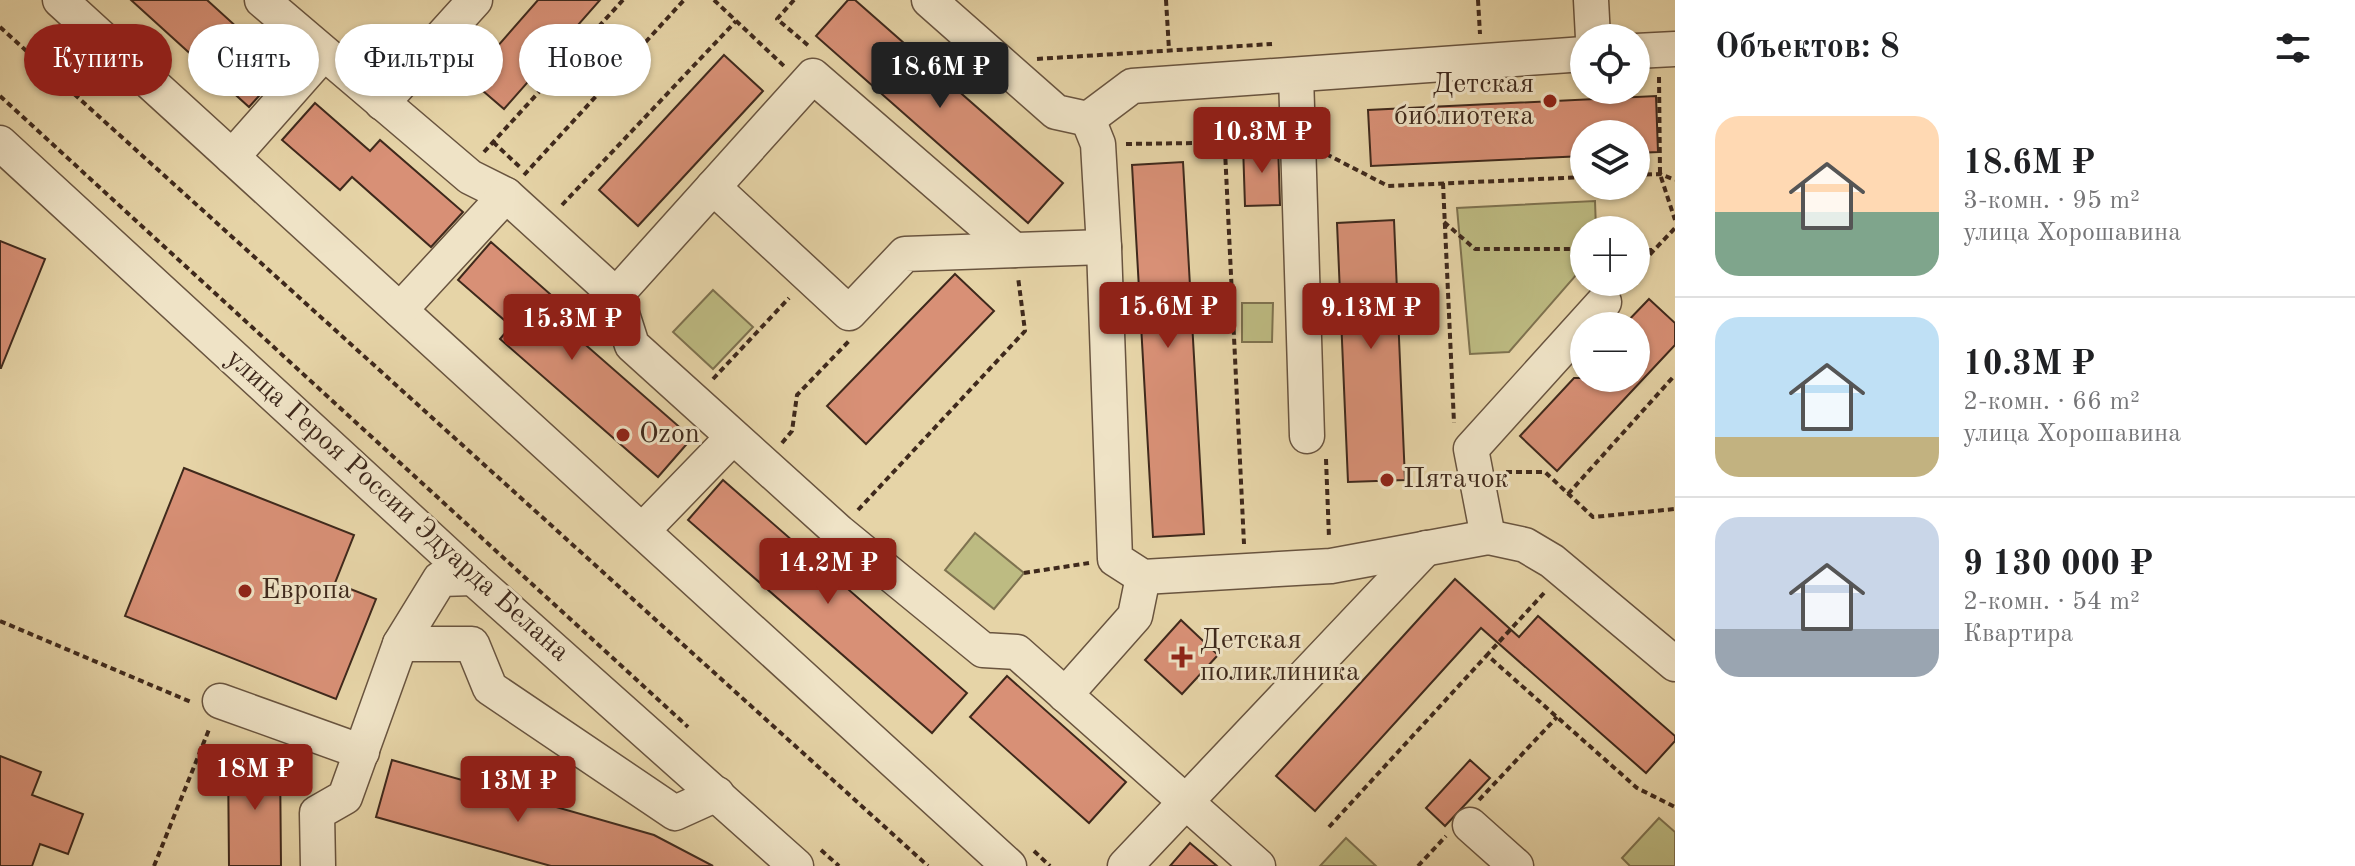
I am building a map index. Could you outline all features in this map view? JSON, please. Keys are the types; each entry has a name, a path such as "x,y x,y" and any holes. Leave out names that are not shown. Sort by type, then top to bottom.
{"street":[{"path":"60,0 1009,866"},
{"path":"262,0 465,173 506,195 616,295 632,345 839,532 983,650 1017,652 1258,866"},
{"path":"382,103 475,0"},
{"path":"929,0 1056,112 1093,131"},
{"path":"1591,0 1592,24"},
{"path":"232,157 323,54"},
{"path":"1065,695 1135,616 1093,131 1132,86 1570,55"},
{"path":"1296,75 1307,436"},
{"path":"616,295 813,76 1014,250"},
{"name":"улица Героя России Эдуарда Белана","path":"2,158 717,794 806,855"},
{"path":"713,187 849,313 905,254 1104,247"},
{"path":"400,310 506,195"},
{"path":"1488,537 1473,460 1604,302"},
{"path":"643,530 732,438"},
{"path":"1129,568 1245,570 1331,566 1488,537 1525,545 1565,571 1675,664"},
{"path":"1125,866 1183,801 1426,548"},
{"path":"318,866 317,813 345,797 400,644 440,579 473,578"},
{"path":"400,644 472,644 490,688 675,813 717,794"},
{"path":"218,706 362,752"},
{"path":"1464,822 1516,866"}],"path":[{"path":"465,173 623,0"},
{"path":"506,195 684,0"},
{"path":"714,0 805,85"},
{"path":"1166,0 1169,50"},
{"path":"562,205 736,21"},
{"path":"0,27 928,866"},
{"path":"1480,34 1494,33"},
{"path":"1031,59 1278,44"},
{"path":"1656,50 1660,174 1675,220"},
{"path":"1219,81 1227,144 1245,570"},
{"path":"0,96 699,738"},
{"path":"1093,131 1227,144 1300,140 1388,186 1570,178"},
{"path":"1650,174 1660,174 1675,180"},
{"path":"1443,183 1454,423 1473,460 1545,472 1593,517 1675,509"},
{"path":"1444,222 1475,249 1570,249"},
{"path":"1650,254 1675,228"},
{"path":"839,532 1025,331 1014,250"},
{"path":"692,401 810,276"},
{"path":"761,464 792,431 797,395 850,340"},
{"path":"1568,494 1675,375"},
{"path":"1307,436 1325,455 1331,566"},
{"path":"1024,573 1129,568"},
{"path":"1329,827 1565,571"},
{"path":"0,621 218,706 154,866"},
{"path":"1487,655 1637,788 1675,807"},
{"path":"1418,866 1464,822 1557,717"},
{"path":"806,855 839,866"}],"shaded area":[{"path":"1595,201 1596,216 1570,216 1570,282 1509,352 1470,354 1457,208"},
{"path":"713,290 753,327 713,369 673,332"},
{"path":"1242,303 1273,303 1272,342 1242,342"},
{"path":"975,533 1024,573 994,609 945,570"},
{"path":"1659,818 1675,832 1675,866 1630,866 1622,858"},
{"path":"1346,838 1376,866 1320,866"}],"building":[{"path":"131,0 207,0 233,24 188,24 188,52 172,37 172,24 157,24"},
{"path":"538,0 600,0 579,24 519,24 519,92 504,109 489,96 503,96 503,40"},
{"path":"848,0 855,0 1063,183 1028,223 816,36"},
{"path":"724,55 763,91 638,226 599,190"},
{"path":"237,96 259,96 249,107"},
{"path":"1650,96 1656,96 1658,152 1650,152 1650,120 1570,120 1570,157 1371,166 1368,110 1570,100 1570,104 1650,104"},
{"path":"315,103 370,151 380,140 463,212 431,247 352,177 340,190 282,140"},
{"path":"1278,144 1280,205 1245,206 1243,145"},
{"path":"1183,162 1204,534 1153,537 1132,165"},
{"path":"1394,220 1405,480 1348,482 1337,223"},
{"path":"0,241 45,259 1,368 0,368"},
{"path":"491,242 558,301 548,312 692,438 658,477 500,339 511,326 458,280"},
{"path":"955,274 994,311 866,444 827,406"},
{"path":"1649,299 1675,323 1675,345 1650,372 1650,312 1636,312"},
{"path":"1570,382 1570,392 1631,392 1557,471 1520,436"},
{"name":"Европа","path":"184,468 354,535 335,583 376,599 336,699 125,616"},
{"path":"723,480 967,693 932,733 688,520"},
{"path":"1455,579 1519,637 1538,616 1675,736 1675,741 1646,773 1481,628 1315,811 1276,776"},
{"name":"Детская поликлиника","path":"1181,620 1218,655 1182,694 1145,660"},
{"path":"1007,676 1126,782 1089,823 970,717"},
{"path":"0,756 41,772 32,795 83,814 68,854 40,844 32,866 0,866"},
{"path":"280,758 281,866 229,866 228,759"},
{"path":"392,760 654,835 713,866 551,866 376,817"},
{"path":"1470,760 1490,778 1445,826 1426,808"},
{"path":"1190,843 1217,866 1170,866"}],"place":[{"name":"Детская библиотека","path":"1550,101"},
{"name":"Ozon","path":"623,435"},
{"name":"Пятачок","path":"1387,480"},
{"name":"Европа","path":"245,591"},
{"name":"Детская поликлиника","path":"1182,657"}]}
